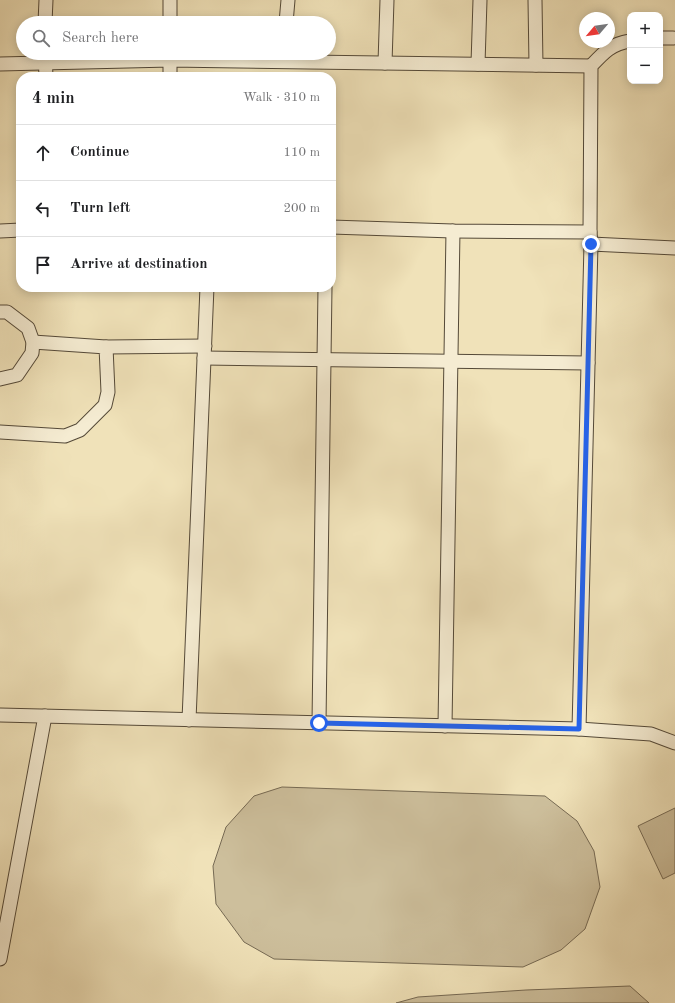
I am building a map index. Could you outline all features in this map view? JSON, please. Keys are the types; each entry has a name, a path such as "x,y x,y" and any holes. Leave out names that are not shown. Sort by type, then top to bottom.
{"street":[{"path":"45,16 46,0"},
{"path":"170,0 170,16"},
{"path":"287,16 288,0"},
{"path":"384,63 388,0"},
{"path":"478,64 480,0"},
{"path":"535,0 536,65"},
{"path":"579,729 588,363 591,66 605,50 621,42 627,41"},
{"path":"0,64 30,60"},
{"path":"45,60 46,72"},
{"path":"170,60 170,72"},
{"path":"334,60 384,63 591,66"},
{"path":"336,227 590,238 675,248"},
{"path":"0,231 16,230"},
{"path":"445,726 452,231"},
{"path":"189,720 207,292"},
{"path":"319,723 325,292"},
{"path":"0,312 7,312 28,328 33,342 32,353 17,374 0,379"},
{"path":"33,342 324,360 588,363"},
{"path":"0,432 65,436 80,430 105,405 108,392 106,347"},
{"path":"0,715 579,729 651,734 675,743"},
{"path":"0,959 45,716"}],"shaded area":[{"path":"282,787 545,796 577,821 594,851 600,887 585,929 561,950 523,967 274,959 244,942 216,904 213,866 226,827 254,796"},
{"path":"675,808 675,873 663,879 638,826"},
{"path":"630,986 649,1003 396,1003 418,997 526,990"}],"route":[{"path":"319,723 579,729 591,244"}]}
